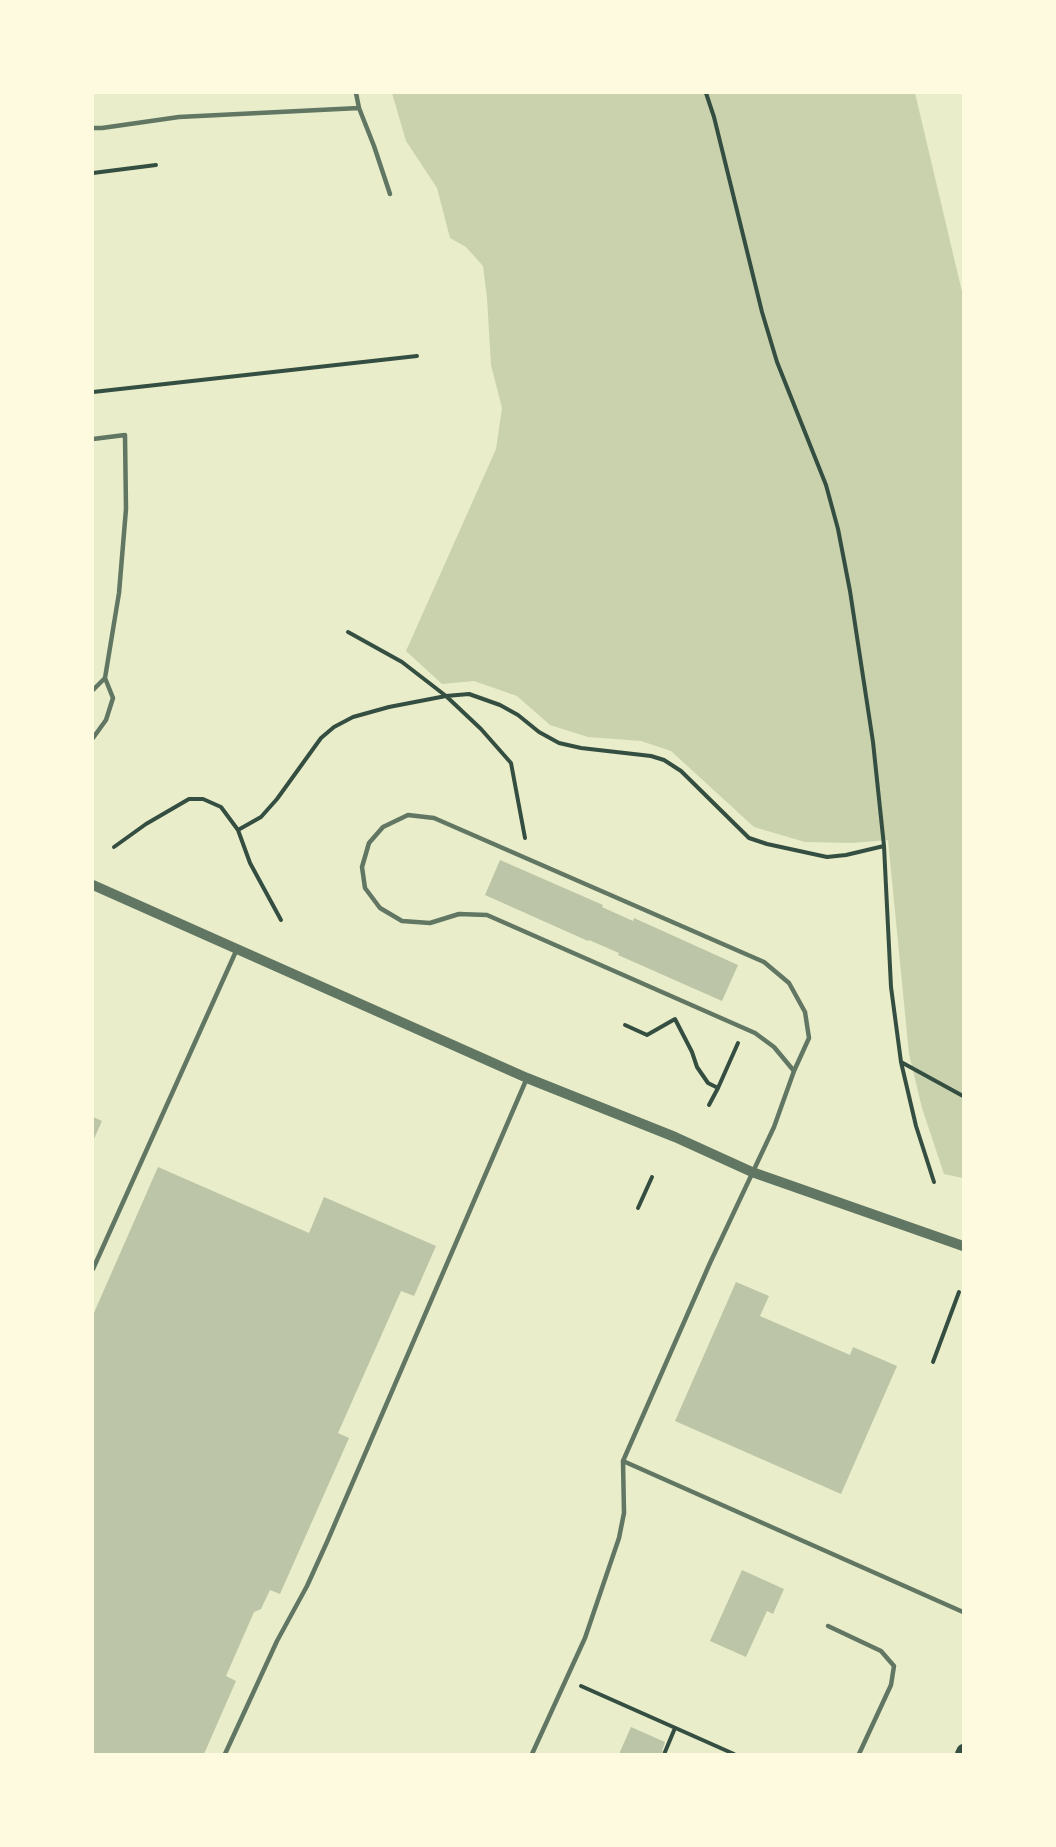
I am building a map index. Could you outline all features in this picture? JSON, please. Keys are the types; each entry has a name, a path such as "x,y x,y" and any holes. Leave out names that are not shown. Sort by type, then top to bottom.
{"main road":[{"path":"961,1754 963,1750"}],"street":[{"path":"93,885 526,1078 675,1137 752,1172 963,1246"}],"lane":[{"path":"356,93 359,108 390,194"},
{"path":"93,128 179,117 359,108"},
{"path":"93,439 125,435 126,509 119,593 105,678 113,698 106,720 93,737"},
{"path":"93,690 105,678"},
{"path":"532,1754 585,1638 619,1538 624,1514 623,1461 710,1263 774,1127 794,1071 809,1038 805,1012 789,983 764,962 434,818 408,815 383,827 369,843 362,867 365,888 380,908 402,921 430,922 459,914 487,915 755,1033 774,1047 794,1071"},
{"path":"93,1269 237,949"},
{"path":"225,1754 277,1641 307,1586 327,1542 526,1078"},
{"path":"623,1461 963,1612"},
{"path":"828,1626 881,1651 894,1666 891,1685 859,1754"}],"path":[{"path":"706,93 777,362 826,485 838,529 852,601 873,742 884,846 891,987 901,1062 916,1126 934,1182"},
{"path":"93,173 156,165"},
{"path":"93,392 417,356"},
{"path":"348,632 402,662 446,696 481,729 511,763 527,858"},
{"path":"238,830 261,817 277,799 321,738 334,727 362,715 446,696 469,694 500,705 559,743 581,748 651,756 664,760 681,771 749,838 827,857 884,846"},
{"path":"114,847 146,824 189,799 203,799 221,807 238,830 250,863 281,920"},
{"path":"625,1024 647,1035 675,1018 692,1052 697,1068 708,1083 718,1088"},
{"path":"709,1105 744,1028"},
{"path":"901,1062 963,1096"},
{"path":"639,1208 651,1177"},
{"path":"933,1362 959,1292"},
{"path":"566,1680 734,1754"},
{"path":"665,1752 675,1728"}],"green space":[{"path":"392,93 915,93 963,296 963,1178 944,1174 922,1108 909,1054 888,840 852,843 805,842 754,827 671,751 641,741 588,737 550,725 517,696 474,681 442,684 406,651 496,449 502,408 491,365 483,266 466,247 450,238 437,188 406,141"}],"building":[{"path":"500,860 603,905 602,907 633,921 634,918 738,965 722,1001 485,895"},
{"path":"93,1117 102,1121 93,1141"},
{"path":"158,1167 309,1233 324,1197 436,1246 414,1296 401,1291 338,1433 349,1438 280,1594 270,1590 261,1609 254,1612 226,1676 236,1681 204,1754 93,1754 93,1315"},
{"path":"736,1282 769,1296 760,1316 850,1355 853,1347 897,1366 841,1494 675,1421"},
{"path":"742,1570 784,1589 773,1614 767,1611 746,1657 710,1641"},
{"path":"631,1727 665,1742 662,1751 669,1754 619,1754"}]}
